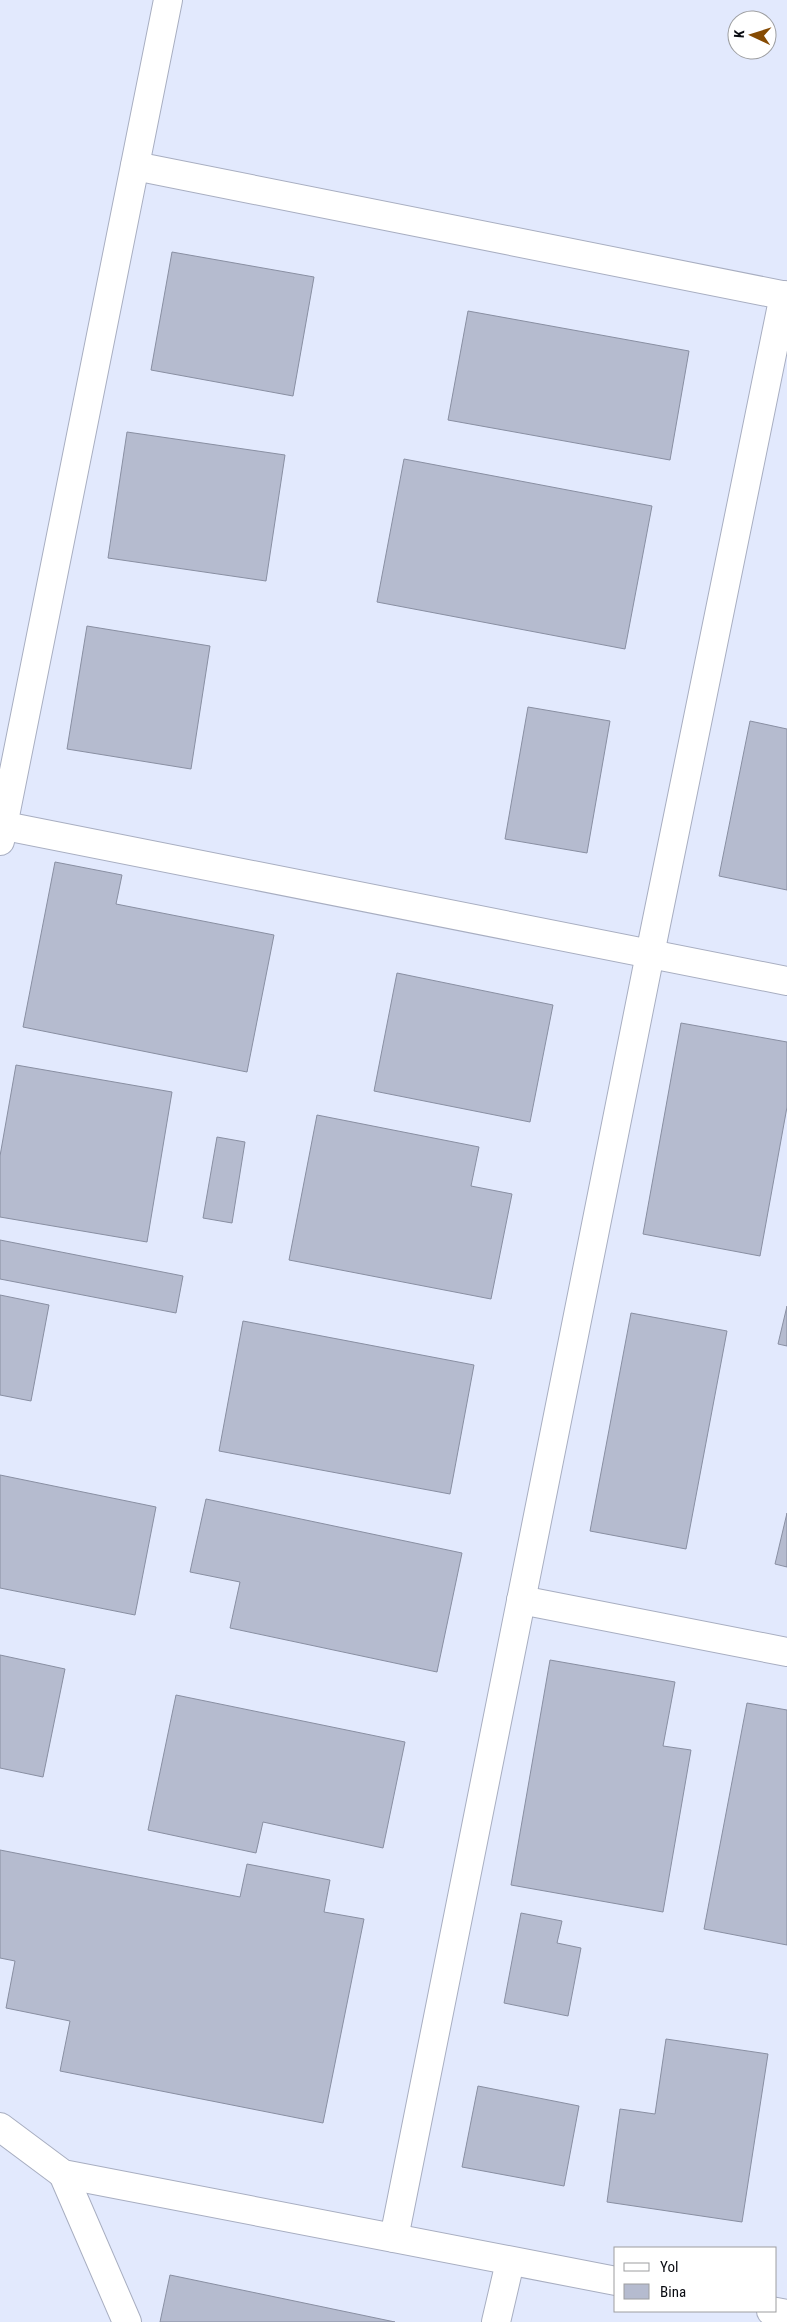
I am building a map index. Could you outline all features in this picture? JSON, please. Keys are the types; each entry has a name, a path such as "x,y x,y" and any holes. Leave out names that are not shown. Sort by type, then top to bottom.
{"street":[{"path":"168,0 1,831 787,981"},
{"path":"135,166 786,296 650,954 394,2238"},
{"path":"521,1600 787,1652"},
{"path":"0,2128 63,2174 614,2281"},
{"path":"63,2174 127,2322"},
{"path":"496,2322 510,2262"}],"building":[{"path":"172,252 314,277 293,396 151,370"},
{"path":"468,311 689,351 670,460 448,420"},
{"path":"127,432 285,455 266,581 108,558"},
{"path":"404,459 652,506 625,649 377,602"},
{"path":"87,626 210,646 191,769 67,749"},
{"path":"528,707 610,721 587,853 505,839"},
{"path":"750,721 787,729 787,890 719,876"},
{"path":"55,862 122,875 116,904 274,935 247,1072 23,1027"},
{"path":"397,973 553,1005 530,1122 374,1091"},
{"path":"681,1023 787,1042 787,1107 760,1256 643,1234"},
{"path":"16,1065 172,1092 147,1242 0,1217 0,1156"},
{"path":"317,1115 479,1147 471,1186 512,1194 491,1299 289,1260"},
{"path":"217,1137 245,1142 232,1223 203,1218"},
{"path":"0,1240 183,1276 176,1313 0,1279"},
{"path":"0,1295 49,1305 31,1401 0,1395"},
{"path":"787,1306 787,1346 778,1344"},
{"path":"631,1313 727,1331 686,1549 590,1531"},
{"path":"243,1321 474,1365 450,1494 219,1451"},
{"path":"0,1475 156,1507 135,1615 0,1588"},
{"path":"206,1499 462,1553 437,1672 230,1628 240,1582 190,1572"},
{"path":"787,1513 787,1567 775,1564"},
{"path":"0,1655 65,1669 43,1777 0,1768"},
{"path":"550,1660 675,1682 663,1746 691,1750 663,1912 511,1885"},
{"path":"176,1695 405,1742 383,1848 263,1822 256,1853 148,1830"},
{"path":"747,1703 787,1710 787,1945 704,1929"},
{"path":"0,1850 240,1897 247,1864 330,1880 324,1912 364,1919 323,2123 60,2071 70,2021 6,2008 15,1961 0,1958"},
{"path":"521,1913 562,1921 557,1943 581,1948 568,2016 504,2003"},
{"path":"666,2039 768,2054 742,2222 607,2202 620,2109 655,2114"},
{"path":"478,2086 579,2106 564,2186 462,2167"},
{"path":"170,2275 395,2322 160,2322"}]}
